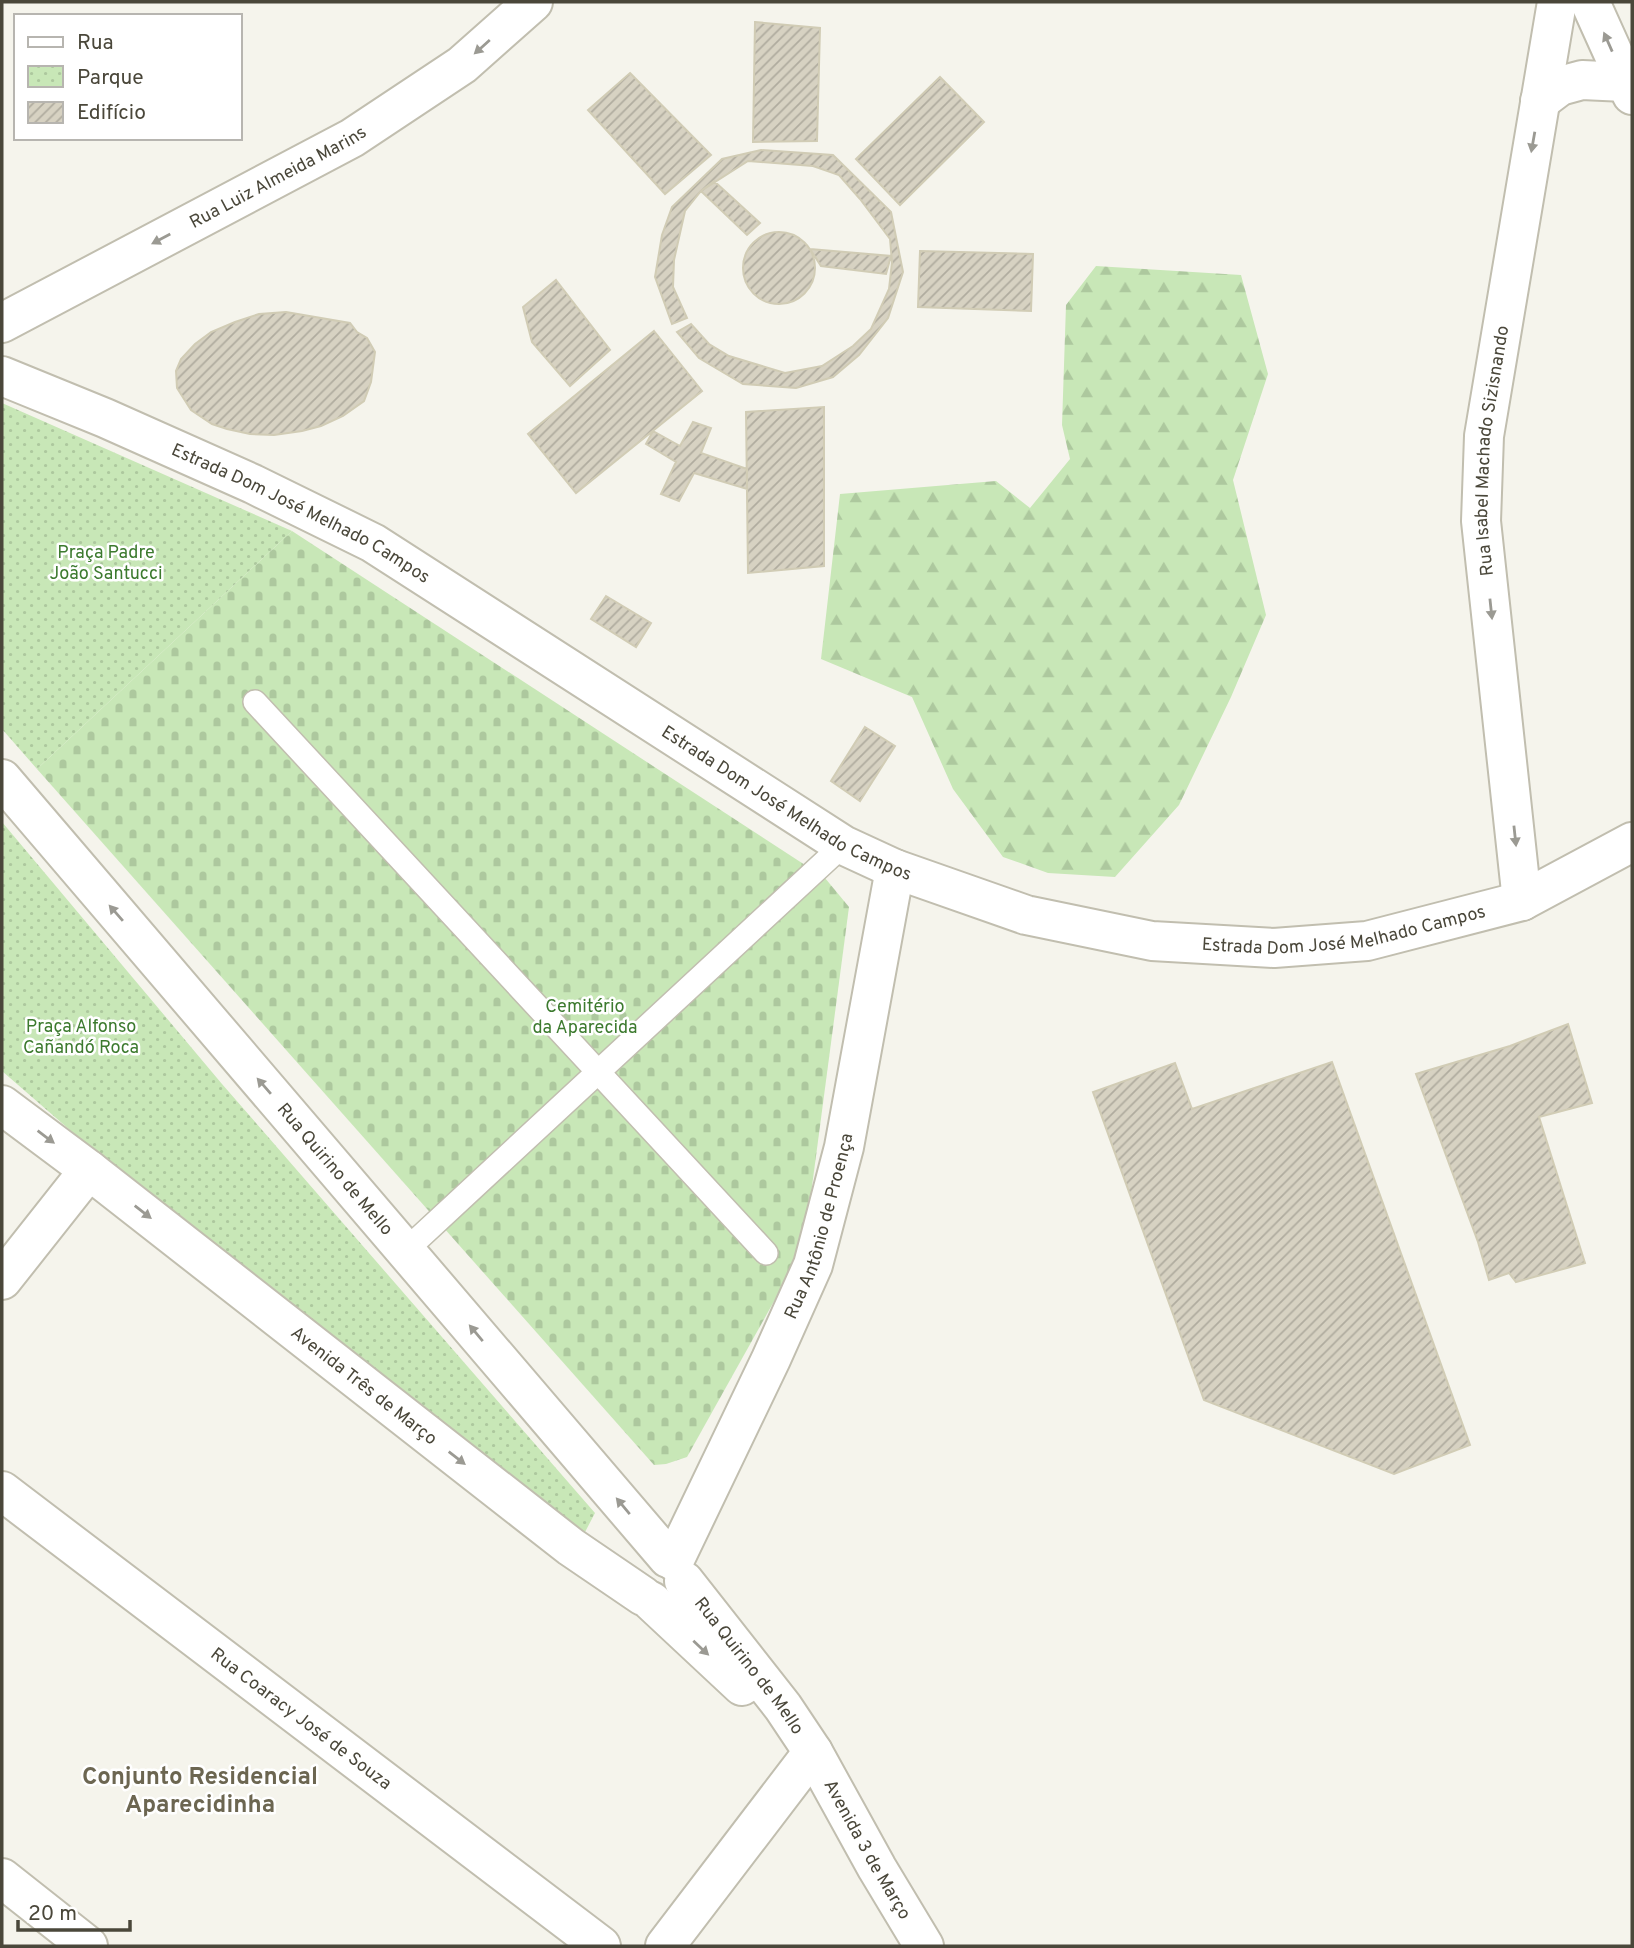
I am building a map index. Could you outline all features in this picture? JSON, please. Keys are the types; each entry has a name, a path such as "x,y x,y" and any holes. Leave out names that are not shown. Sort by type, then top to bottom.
{"street":[{"name":"Rua Luiz Almeida Marins","path":"2,323 352,138 462,65 533,2"},
{"name":"Rua Isabel Machado Sizisnando","path":"1522,901 1482,521 1484,436 1556,2"},
{"path":"1590,2 1629,88"},
{"path":"1540,100 1560,86 1582,80 1629,88"},
{"name":"Estrada Dom José Melhado Campos","path":"2,376 105,418 253,484 373,543 843,845 895,869 1026,915 1152,941 1274,948 1367,941 1522,901 1632,842"},
{"name":"Rua Quirino de Mello","path":"2,779 675,1567 783,1707 813,1752"},
{"name":"Rua Antônio de Proença","path":"675,1567 813,1265 844,1147 895,869"},
{"name":"Avenida Três de Março","path":"2,1105 571,1547 647,1599 813,1752"},
{"path":"2,1280 89,1170"},
{"name":"Rua Coaracy José de Souza","path":"2,1492 601,1946"},
{"path":"647,1599 638,1582 641,1568 646,1562 660,1557 675,1567"},
{"path":"665,1946 813,1752"},
{"name":"Avenida 3 de Março","path":"813,1752 924,1946"},
{"path":"2,1878 88,1946"}],"lane":[{"path":"255,702 766,1253"},
{"path":"405,1251 843,845"}],"green space":[{"path":"1096,266 1241,275 1268,374 1233,480 1266,615 1231,697 1179,805 1115,877 1048,873 1003,857 953,789 912,697 821,659 840,494 996,481 1030,508 1070,459 1062,425 1066,305"},
{"name":"Praça Padre João Santucci","path":"2,403 292,531 37,769 2,729"},
{"name":"Cemitério da Aparecida","path":"292,531 825,878 849,907 809,1209 791,1271 687,1457 654,1465 37,769"},
{"name":"Praça Alfonso Cañandó Roca","path":"2,822 222,1084 595,1513 584,1534 71,1131 2,1071"}],"building":[{"path":"755,22 820,28 817,141 753,142"},
{"path":"630,73 711,155 665,194 588,110"},
{"path":"940,77 984,122 900,205 856,159"},
{"path":"761,150 833,155 891,212 903,272 888,318 859,355 833,377 796,388 743,384 699,358 677,332 691,324 709,344 729,356 785,373 822,366 853,346 871,329 889,289 892,262 890,239 839,175 813,166 748,161 701,191 685,211 674,260 673,287 687,318 672,324 655,277 662,235 672,207 722,159"},
{"path":"714,181 760,223 747,235 701,191"},
{"path":"779,232 799,238 809,248 815,268 809,288 799,298 779,304 759,298 749,288 743,268 749,248 759,238"},
{"path":"810,249 891,256 886,274 821,266"},
{"path":"920,251 1033,254 1031,311 918,307"},
{"path":"556,280 610,350 570,386 532,342 523,307"},
{"path":"286,312 350,323 357,332 367,338 375,352 371,382 364,401 343,416 321,426 274,435 227,429 212,424 191,410 177,388 176,371 181,359 195,344 211,332 235,322 259,314"},
{"path":"654,331 702,391 576,493 528,434"},
{"path":"824,407 824,566 748,573 746,412"},
{"path":"693,422 711,428 701,453 747,469 747,489 694,473 679,501 661,494 676,462 646,444 653,431 680,446"},
{"path":"606,596 651,623 636,647 591,619"},
{"path":"865,727 895,746 860,801 831,781"},
{"path":"1568,1024 1592,1103 1539,1117 1585,1263 1516,1282 1509,1273 1489,1280 1478,1242 1416,1074 1510,1046"},
{"path":"1332,1062 1470,1445 1394,1474 1204,1400 1093,1092 1175,1063 1192,1109"}],"district":[{"name":"Conjunto Residencial Aparecidinha","path":"200,1790"}]}
